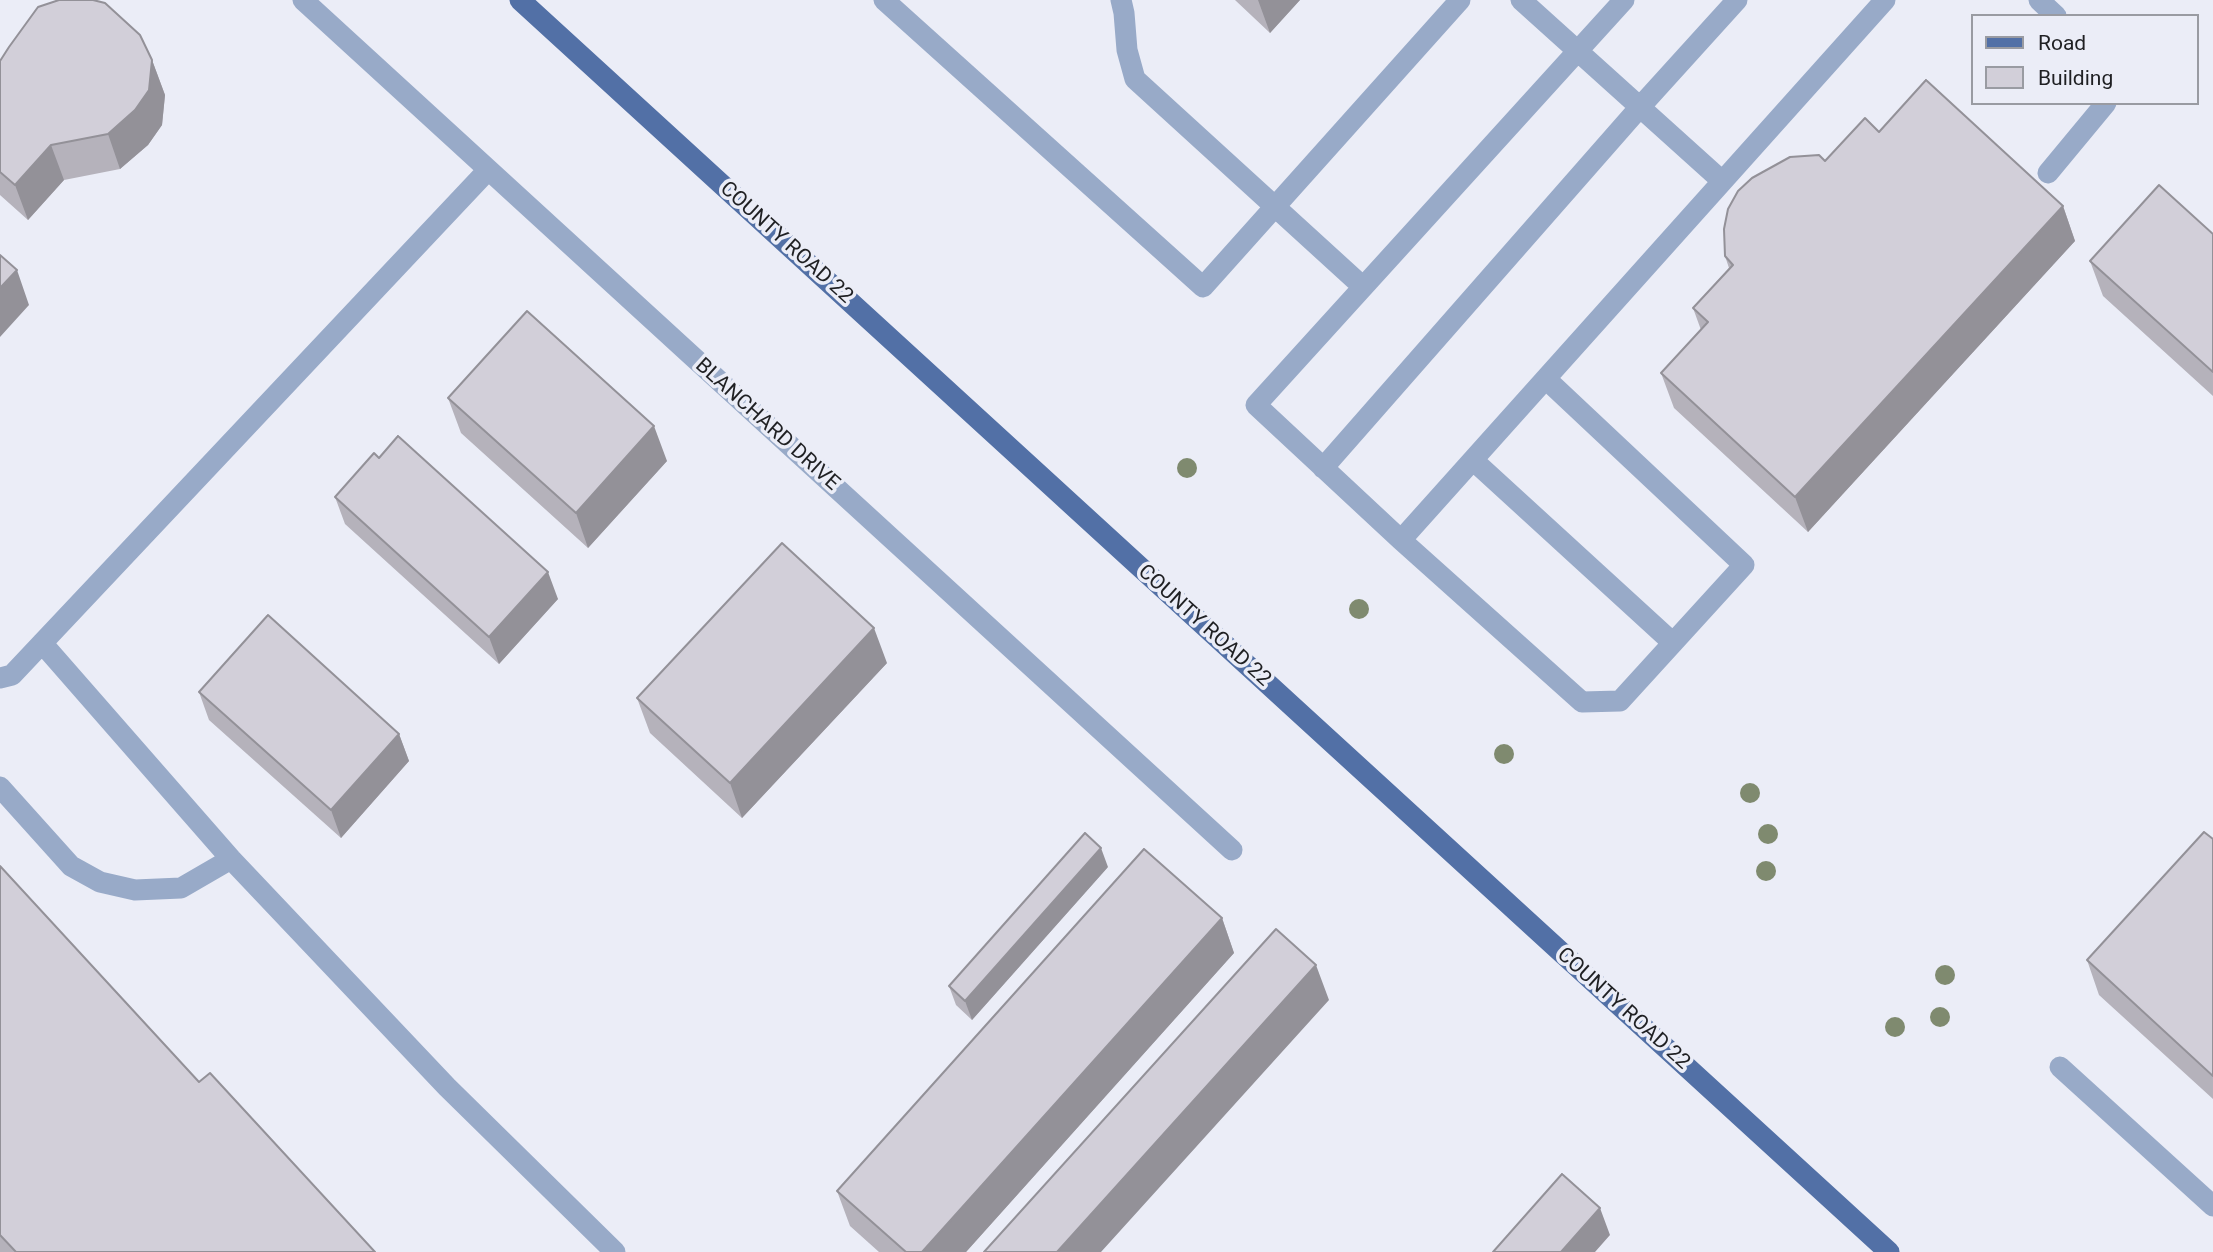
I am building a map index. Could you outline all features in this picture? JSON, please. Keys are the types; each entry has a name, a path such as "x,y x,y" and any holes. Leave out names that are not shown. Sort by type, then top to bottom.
{"main road":[{"name":"COUNTY ROAD 22","path":"520,0 1889,1252"}],"street":[{"name":"BLANCHARD DRIVE","path":"303,0 1232,850"},
{"path":"884,0 1203,287 1460,0"},
{"path":"1121,0 1127,50 1135,79 1362,286"},
{"path":"1521,0 1721,181"},
{"path":"1546,379 1744,565 1620,701 1582,702 1401,540 1256,405 1625,0"},
{"path":"1323,468 1737,0"},
{"path":"1401,540 1885,0"},
{"path":"2039,0 2054,14"},
{"path":"2048,173 2104,105"},
{"path":"0,678 12,675 488,170"},
{"path":"1474,461 1673,643"},
{"path":"42,643 231,859 447,1087 615,1252"},
{"path":"0,787 71,866 100,882 135,890 181,888 231,859"},
{"path":"2060,1068 2213,1206"}],"building":[{"path":"59,0 93,0 105,3 140,35 152,60 149,90 135,110 108,134 51,145 15,185 0,172 0,61 38,7"},
{"path":"1926,80 2063,206 1795,497 1661,373 1708,322 1693,308 1733,265 1725,256 1724,229 1728,209 1738,191 1752,178 1790,157 1819,155 1825,161 1865,118 1879,132"},
{"path":"2159,185 2213,234 2213,372 2090,261"},
{"path":"0,255 17,270 0,288"},
{"path":"527,311 654,426 576,513 448,398"},
{"path":"398,436 548,572 489,637 335,497 374,453 379,458"},
{"path":"782,543 874,628 730,783 637,698"},
{"path":"268,615 399,734 331,810 199,692"},
{"path":"2204,832 2213,839 2213,1076 2087,960"},
{"path":"1085,833 1101,848 965,1001 949,986"},
{"path":"1144,849 1222,918 922,1252 906,1252 837,1191"},
{"path":"0,866 199,1082 210,1073 375,1252 16,1252 0,1235"},
{"path":"1276,929 1316,965 1057,1252 984,1252"},
{"path":"1562,1174 1600,1208 1561,1252 1493,1252"}]}
